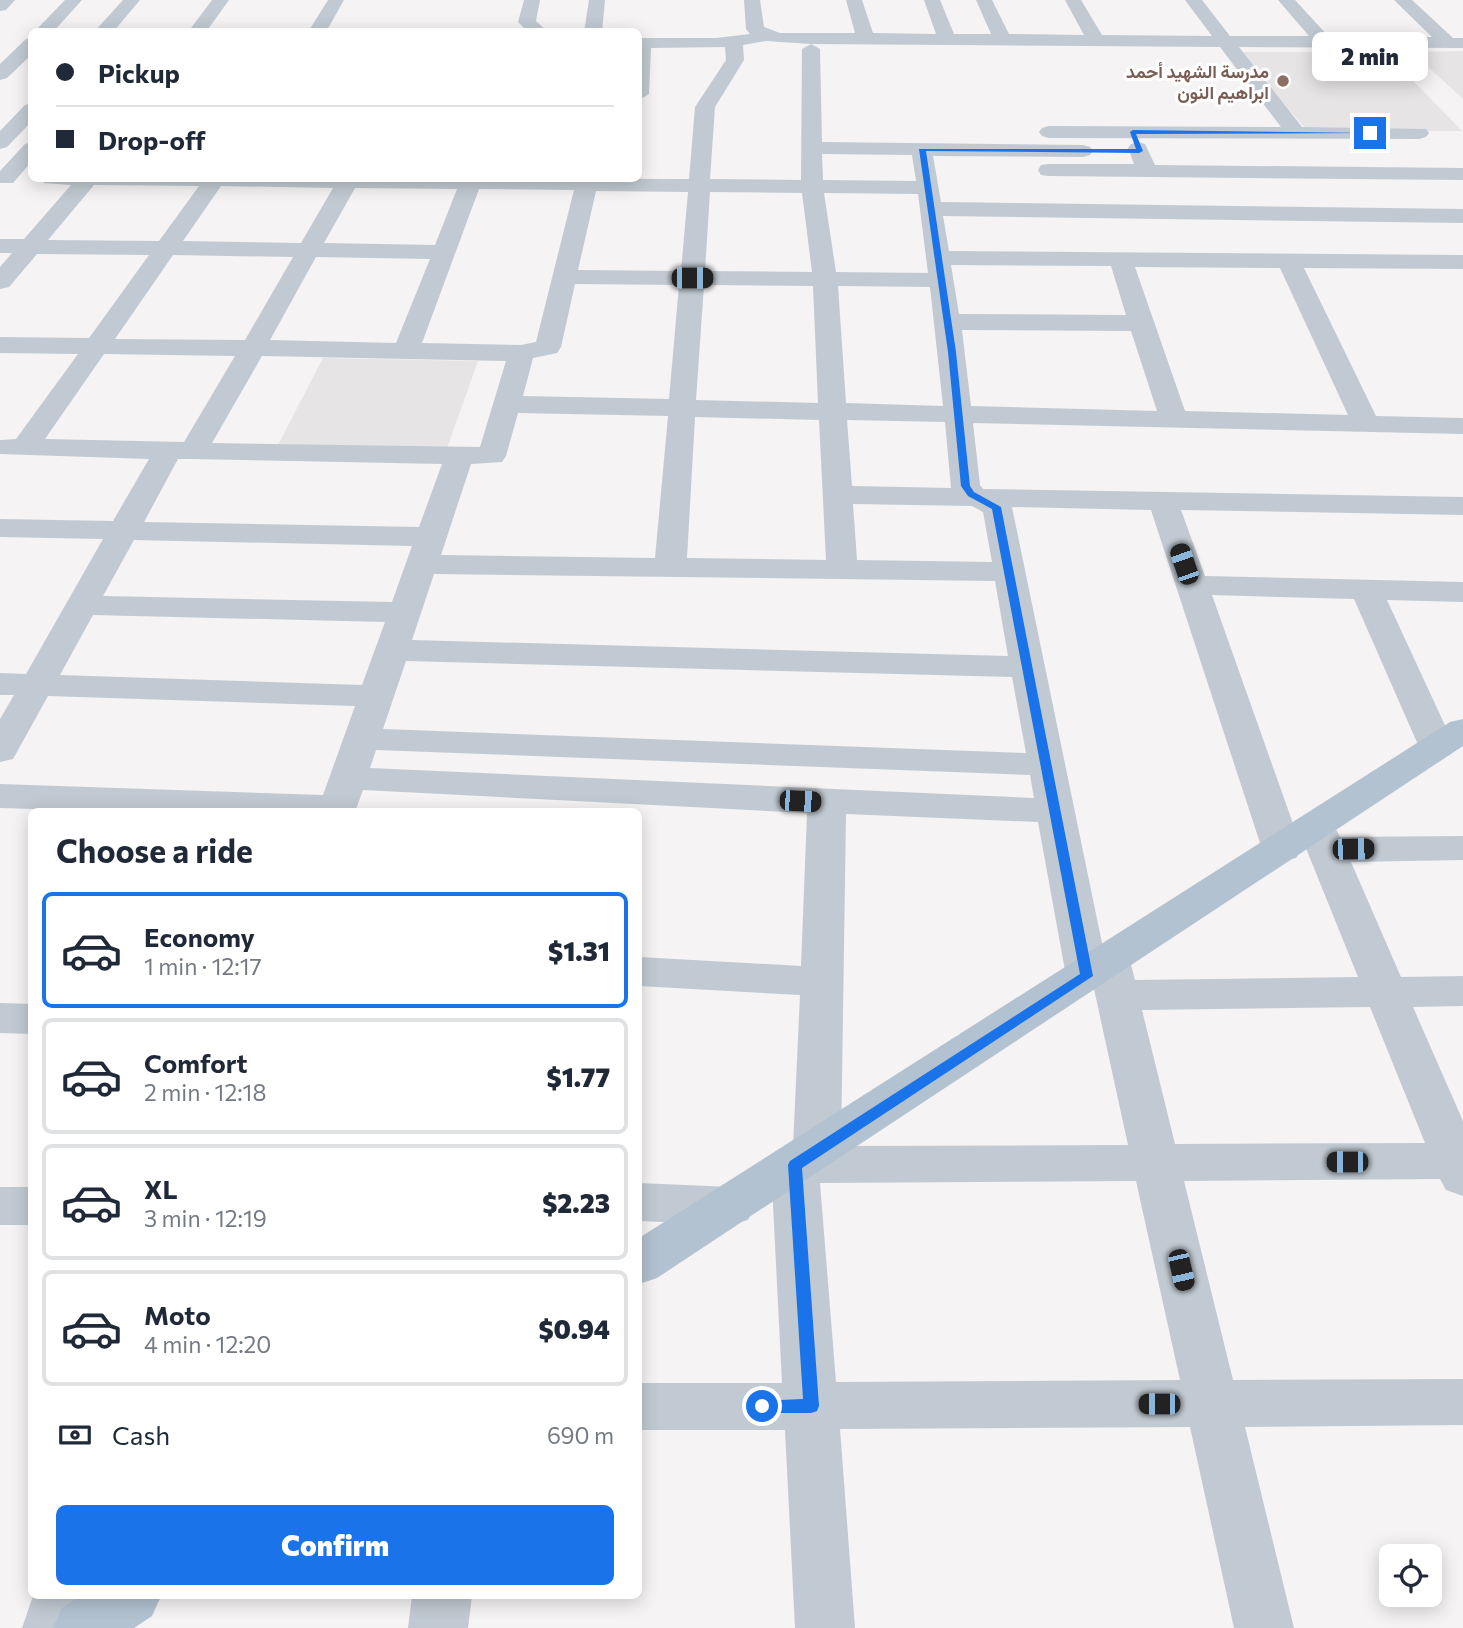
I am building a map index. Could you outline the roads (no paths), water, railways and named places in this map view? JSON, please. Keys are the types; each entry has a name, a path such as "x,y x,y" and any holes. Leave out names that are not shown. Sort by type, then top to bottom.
{"main road":[{"path":"642,1262 806,1158 1104,977 1308,841 1450,739"}],"street":[{"path":"0,6 7,0"},
{"path":"47,28 74,0"},
{"path":"107,28 132,0"},
{"path":"200,28 221,0"},
{"path":"319,28 336,0"},
{"path":"532,0 527,22 534,28"},
{"path":"594,28 597,0"},
{"path":"752,0 755,29 759,34 770,37"},
{"path":"855,0 857,38"},
{"path":"932,0 947,39"},
{"path":"984,0 1002,39"},
{"path":"1073,0 1096,40"},
{"path":"1193,0 1296,133"},
{"path":"1286,0 1324,42"},
{"path":"1402,0 1456,43"},
{"path":"642,43 733,41 770,37 1456,43"},
{"path":"786,56 857,38"},
{"path":"670,567 705,107 735,60 733,41"},
{"path":"0,74 28,47"},
{"path":"811,48 812,187 825,279 842,570"},
{"path":"716,89 753,69"},
{"path":"0,143 28,113"},
{"path":"1049,132 1140,151 1463,174"},
{"path":"642,182 812,187 926,179 1296,133 1419,133"},
{"path":"812,148 926,179 1454,216 1463,242"},
{"path":"3,178 28,152"},
{"path":"3,178 28,178"},
{"path":"926,179 948,322 965,486 971,494 997,507 1056,811 1156,1163 1265,1628"},
{"path":"0,282 85,182"},
{"path":"13,447 99,346 214,182"},
{"path":"0,751 123,531 253,348 347,182"},
{"path":"406,351 442,252 479,182"},
{"path":"0,345 521,353 548,347 565,277 575,182"},
{"path":"0,246 442,252"},
{"path":"1120,259 1174,419"},
{"path":"565,277 825,279 940,269 1120,259 1463,261"},
{"path":"1288,260 1366,423"},
{"path":"948,322 1143,323"},
{"path":"13,447 492,456 521,353"},
{"path":"506,404 1463,426"},
{"path":"341,799 459,456"},
{"path":"838,495 1463,506"},
{"path":"806,1158 1461,1166 1385,992 1308,841 1191,585 1163,501"},
{"path":"0,528 123,531 670,567 1009,572"},
{"path":"1191,585 1463,592"},
{"path":"1366,590 1450,739"},
{"path":"82,605 405,612"},
{"path":"392,650 1028,667"},
{"path":"0,684 376,696"},
{"path":"362,739 1048,765"},
{"path":"0,796 827,802 1056,811"},
{"path":"825,1628 811,1406 806,1158 822,982 827,802"},
{"path":"1308,841 1463,848"},
{"path":"642,971 822,982"},
{"path":"1104,977 1385,992 1463,991"},
{"path":"0,1018 28,1019"},
{"path":"642,1202 731,1206"},
{"path":"0,1206 28,1206"},
{"path":"642,1407 1463,1402"},
{"path":"52,1628 62,1599"},
{"path":"438,1628 442,1599"}],"place":[{"name":"مدرسة الشهيد أحمد ابراهيم النون","path":"1283,81"}]}
